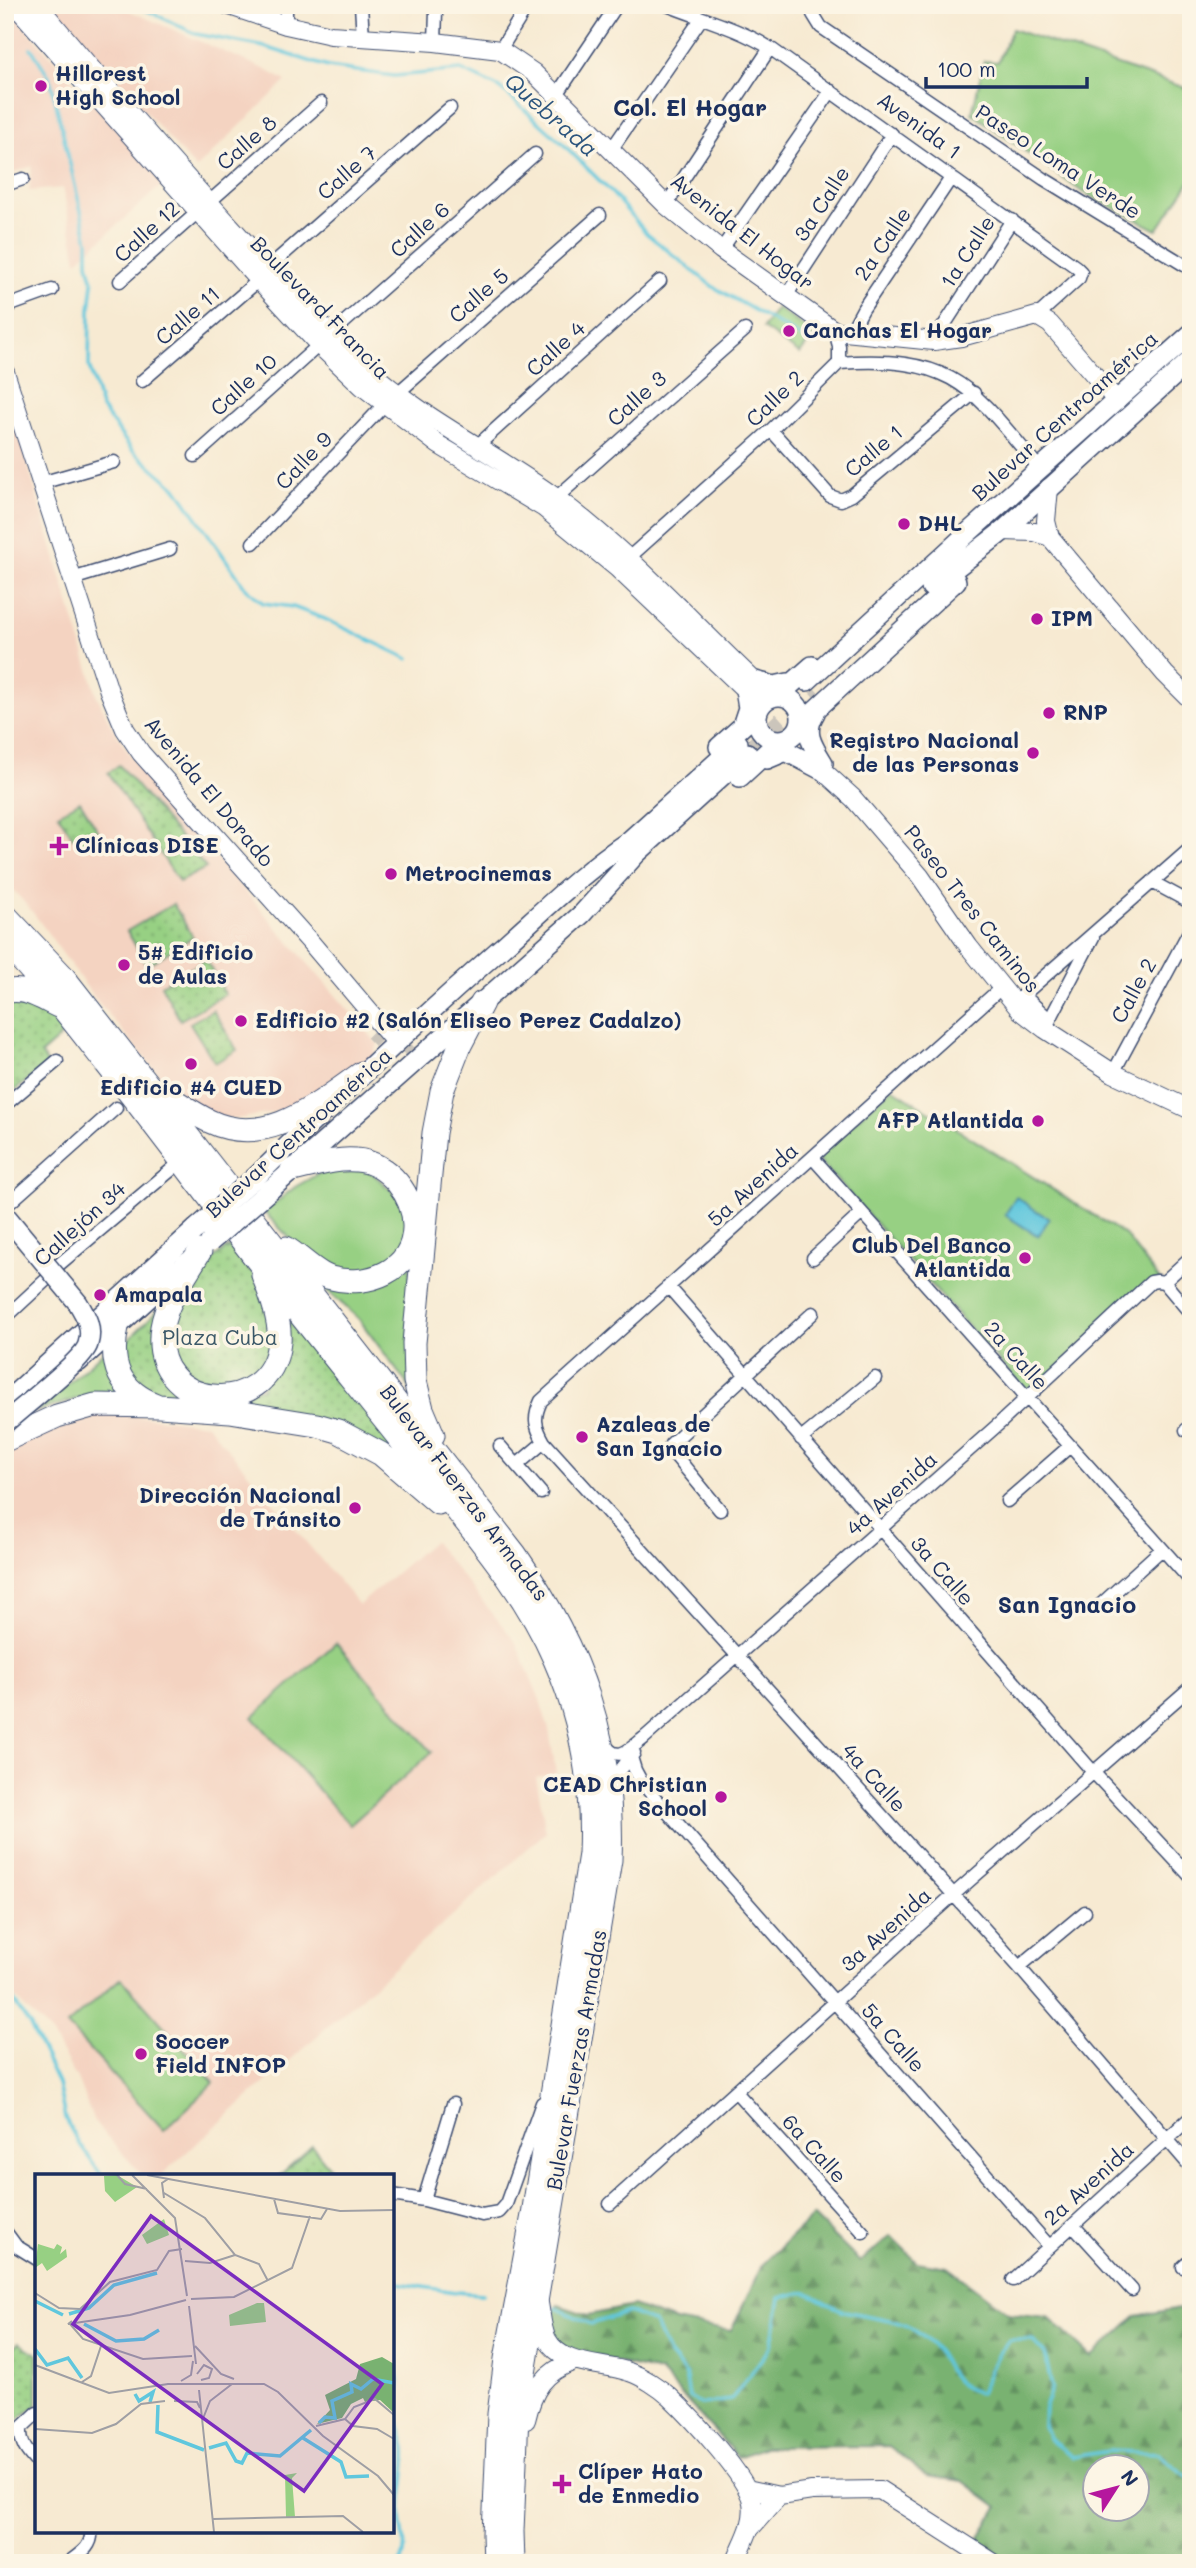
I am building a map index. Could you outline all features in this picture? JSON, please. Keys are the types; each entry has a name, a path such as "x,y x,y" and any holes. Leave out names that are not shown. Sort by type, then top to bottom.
{"highway":[{"name":"Bulevar Fuerzas Armadas","path":"5,915 62,975 515,1554 548,1604 576,1660 599,1732 611,1799 610,1860 517,2415 513,2563"},
{"name":"Bulevar Fuerzas Armadas","path":"5,943 63,1008 257,1259 482,1542 524,1601 554,1658 573,1707 585,1762 591,1825 590,1854 558,2062 519,2208 500,2404 495,2563"},
{"path":"5,992 16,989 24,991 63,1008"},
{"path":"453,1475 422,1409 415,1381 414,1343 434,1133 442,1091 460,1045 482,1003"},
{"path":"147,1083 212,1122 245,1130 275,1126 303,1114 362,1073"},
{"path":"267,1234 329,1278 373,1280 399,1264 408,1254 414,1227 410,1207 401,1186 388,1171 358,1160 324,1163 292,1170"},
{"path":"202,1241 167,1309 161,1345 172,1374 198,1395 230,1397 241,1393 269,1372 276,1357 279,1326 257,1259"},
{"path":"108,1323 116,1367 125,1385 140,1398 159,1406"},
{"path":"5,1440 38,1423 95,1405 230,1411 317,1425 363,1442 381,1454 482,1542"}],"main road":[{"name":"Bulevar Centroamérica","path":"622,870 642,863 791,733 810,689 970,531 1191,334"},
{"name":"Bulevar Centroamérica","path":"264,1182 292,1170 582,914 742,741 767,703 810,689 947,573 1003,531 1191,360"},
{"path":"742,741 750,685 810,689 808,730 821,766"},
{"path":"791,700 796,705 799,710 791,733 773,740 761,732 758,727 767,703 791,700"},
{"name":"Bulevar Centroamérica","path":"5,1429 108,1323 202,1241 264,1182 362,1073 395,1042 742,741"},
{"path":"737,779 780,752 793,754 821,766"},
{"path":"5,1215 78,1303 88,1318 90,1332 88,1347 76,1360 5,1423"},
{"name":"Bulevar Centroamérica","path":"5,1403 76,1341 108,1323"}],"street":[{"name":"Boulevard Francia","path":"15,5 384,405 439,445 544,508 623,563"},
{"name":"Boulevard Francia","path":"38,5 204,207"},
{"name":"Avenida El Hogar","path":"227,5 286,25 331,35 435,42 500,50 534,73 666,205 721,250 843,332"},
{"path":"286,5 286,25"},
{"path":"361,5 363,38"},
{"path":"500,50 528,5"},
{"path":"556,96 618,5"},
{"name":"Avenida 1","path":"667,5 751,36 770,48 1081,272 1079,278 1037,316"},
{"name":"Paseo Loma Verde","path":"813,5 813,13 821,27 1044,179 1191,270"},
{"path":"435,42 437,7"},
{"path":"611,150 701,19"},
{"path":"666,205 770,48"},
{"path":"721,250 831,91"},
{"name":"Calle 8","path":"204,207 321,103"},
{"name":"Calle 7","path":"264,274 450,108"},
{"name":"3a Calle","path":"786,296 892,134"},
{"name":"Calle 6","path":"325,339 535,154"},
{"name":"2a Calle","path":"843,332 863,309 951,178"},
{"path":"5,185 23,179"},
{"name":"Calle 12","path":"120,281 204,207"},
{"name":"Calle 5","path":"384,405 600,215"},
{"name":"1a Calle","path":"934,341 1012,220"},
{"name":"Calle 11","path":"142,381 264,274"},
{"name":"Calle 4","path":"478,445 660,281"},
{"path":"5,307 52,290"},
{"path":"1041,469 974,393 942,372 915,364 889,361 839,363 839,346 843,332 934,341 961,337 1037,316 1050,324 1117,401"},
{"name":"Calle 3","path":"556,498 745,330"},
{"name":"Boulevard Francia","path":"325,339 427,416 478,445 556,498 767,703"},
{"name":"Calle 10","path":"195,456 325,339"},
{"name":"Calle 2","path":"623,563 771,430 839,363"},
{"name":"Avenida El Dorado","path":"5,372 111,697 125,729 141,753 312,944 395,1042"},
{"name":"Calle 1","path":"771,430 830,496 841,500 852,495 974,393"},
{"name":"Calle 9","path":"253,543 384,405"},
{"path":"41,483 114,462"},
{"path":"1049,488 1046,505 1050,537 1165,674 1191,700"},
{"path":"1003,531 1027,531 1050,537"},
{"path":"72,579 170,549"},
{"name":"Paseo Tres Caminos","path":"791,733 806,743 821,766 920,876 1002,987 1047,1025 1113,1073 1191,1110"},
{"path":"1019,999 1191,848"},
{"path":"1153,882 1191,903"},
{"name":"Calle 2","path":"1113,1073 1191,928"},
{"path":"1047,1025 1097,930"},
{"name":"5a Avenida","path":"534,1415 541,1401 1002,987"},
{"path":"5,1105 57,1060"},
{"path":"76,1341 73,1308 52,1272 6,1206 116,1108"},
{"name":"2a Calle","path":"813,1157 1191,1581"},
{"name":"Callejón 34","path":"5,1318 52,1272 183,1160"},
{"path":"813,1258 862,1213"},
{"path":"5,1226 108,1323"},
{"name":"4a Avenida","path":"599,1732 609,1752 615,1755 622,1755 644,1738 880,1530 1151,1282 1164,1282 1191,1257"},
{"path":"1164,1282 1191,1314"},
{"name":"3a Calle","path":"668,1286 1094,1773 1191,1877"},
{"path":"720,1510 670,1447 813,1313"},
{"path":"801,1439 875,1378"},
{"name":"4a Calle","path":"534,1415 536,1429 544,1442 1019,1967 1191,2167"},
{"path":"517,1465 544,1442"},
{"path":"500,1446 541,1493"},
{"path":"1007,1501 1070,1446"},
{"path":"1096,1609 1162,1549"},
{"name":"3a Avenida","path":"610,2204 953,1895 1191,1687"},
{"name":"4a Avenida","path":"611,1799 618,1773 644,1738"},
{"name":"5a Calle","path":"631,1757 642,1783 1049,2246"},
{"path":"1019,1967 1086,1912"},
{"name":"6a Calle","path":"736,2092 863,2232"},
{"path":"424,2200 453,2104"},
{"name":"2a Avenida","path":"1013,2280 1191,2118"},
{"path":"394,2195 482,2215 519,2208"},
{"path":"1073,2225 1132,2290"},
{"path":"5,2231 16,2246 35,2258"},
{"path":"537,2294 547,2340 574,2361 630,2372 669,2396 722,2455 747,2489 752,2509 749,2530 735,2563"},
{"path":"515,2463 531,2398 552,2371 574,2361"},
{"path":"35,2415 21,2428 20,2438 35,2460"},
{"path":"747,2489 779,2496 812,2491 880,2490 994,2563"},
{"path":"749,2530 779,2496"},
{"path":"68,2563 84,2551 91,2541 91,2533"},
{"path":"484,2563 494,2534"}],"shaded area":[{"name":"Hillcrest High School","path":"5,5 164,183 77,261 63,188 29,191 32,166 5,176"},
{"path":"51,5 116,5 286,81 196,169"},
{"path":"5,390 97,696 112,727 142,773 378,1044 373,1056 305,1103 236,1119 210,1116 177,1096 93,996 35,915 5,880"},
{"path":"92,1411 207,1424 359,1605 433,1541 515,1641 539,1697 549,1730 556,1773 536,1777 546,1832 162,2174 141,2174 94,2122 77,2079 50,2032 5,1988 5,1456 38,1428"}],"green space":[{"path":"1012,29 1191,90 1191,180 1157,230 1081,191 972,113 984,61 998,62"},
{"name":"Canchas El Hogar","path":"777,308 814,334 800,354 763,328"},
{"path":"119,765 206,868 179,882 108,773"},
{"path":"80,801 100,834 78,845 58,814"},
{"path":"173,904 193,937 147,965 127,931"},
{"path":"206,960 225,994 180,1020 161,985"},
{"path":"5,999 40,1005 64,1034 41,1054 48,1064 5,1098"},
{"path":"213,1010 237,1050 215,1063 190,1023"},
{"name":"Club Del Banco Atlantida","path":"892,1088 1125,1235 1161,1282 1152,1285 1030,1395 815,1156"},
{"path":"363,1165 410,1207 410,1388 358,1318 321,1285 378,1270 337,1273 300,1249 264,1212 295,1187 320,1173"},
{"name":"Plaza Cuba","path":"232,1247 260,1281 276,1348 234,1393 175,1373 171,1310 190,1278"},
{"path":"168,1300 176,1383 262,1389 280,1303 419,1477 390,1454 159,1399 130,1386 123,1345"},
{"path":"106,1349 131,1394 85,1396 36,1412"},
{"path":"336,1643 432,1752 350,1825 253,1717"},
{"name":"Soccer Field INFOP","path":"121,1978 214,2083 164,2130 67,2025"},
{"path":"312,2146 330,2168 322,2174 281,2174"},
{"path":"813,2216 860,2262 891,2236 917,2262 947,2267 1008,2313 1048,2317 1091,2357 1136,2316 1191,2306 1191,2563 1006,2563 976,2543 998,2507 963,2481 926,2476 889,2446 764,2447 738,2457 660,2372 575,2353 553,2338 548,2319 558,2305 588,2315 633,2306 675,2321 731,2331 762,2265"},
{"path":"19,2343 35,2353 35,2406 5,2428 5,2354"}],"water":[{"path":"1016,1197 1049,1219 1038,1236 1005,1215"}],"waterway":[{"name":"Quebrada","path":"136,5 196,34 265,47 328,67 394,76 461,70 500,88 562,143 613,194 647,234 712,286 813,344"},
{"path":"31,48 50,78 88,241 88,263 93,283 89,366 101,407 132,450 177,489 245,587 263,603 293,607 325,619 409,659"},
{"path":"5,1988 31,2027 58,2084 65,2118 79,2144 101,2174"},
{"path":"394,2282 482,2294"},
{"path":"556,2308 591,2324 629,2312 654,2323 669,2354 685,2373 689,2397 701,2404 731,2400 771,2346 780,2298 797,2293 807,2293 842,2310 890,2320 911,2328 932,2345 954,2379 968,2389 980,2393 996,2357 1009,2340 1032,2340 1045,2354 1052,2388 1045,2405 1044,2426 1050,2440 1073,2457 1109,2451 1158,2453 1191,2480"},
{"path":"394,2367 399,2388 397,2414 406,2451 401,2515 404,2550 401,2563"}],"tunnel":[{"path":"747,753 816,690"},
{"path":"371,1042 388,1025 420,1064"}],"place":[{"name":"Hillcrest High School","path":"41,86"},
{"name":"Canchas El Hogar","path":"789,331"},
{"name":"DHL","path":"904,524"},
{"name":"IPM","path":"1037,619"},
{"name":"RNP","path":"1049,713"},
{"name":"Registro Nacional de las Personas","path":"1033,753"},
{"name":"Clínicas DISE","path":"59,846"},
{"name":"Metrocinemas","path":"391,874"},
{"name":"5# Edificio de Aulas","path":"124,965"},
{"name":"Edificio #2 (Salón Eliseo Perez Cadalzo)","path":"241,1021"},
{"name":"Edificio #4 CUED","path":"191,1064"},
{"name":"AFP Atlantida","path":"1038,1121"},
{"name":"Club Del Banco Atlantida","path":"1025,1258"},
{"name":"Amapala","path":"100,1295"},
{"name":"Azaleas de San Ignacio","path":"582,1437"},
{"name":"Dirección Nacional de Tránsito","path":"355,1508"},
{"name":"CEAD Christian School","path":"721,1797"},
{"name":"Soccer Field INFOP","path":"141,2054"},
{"name":"Clíper Hato de Enmedio","path":"562,2484"}],"district":[{"name":"Col. El Hogar","path":"690,108"},
{"name":"San Ignacio","path":"1067,1605"}]}
